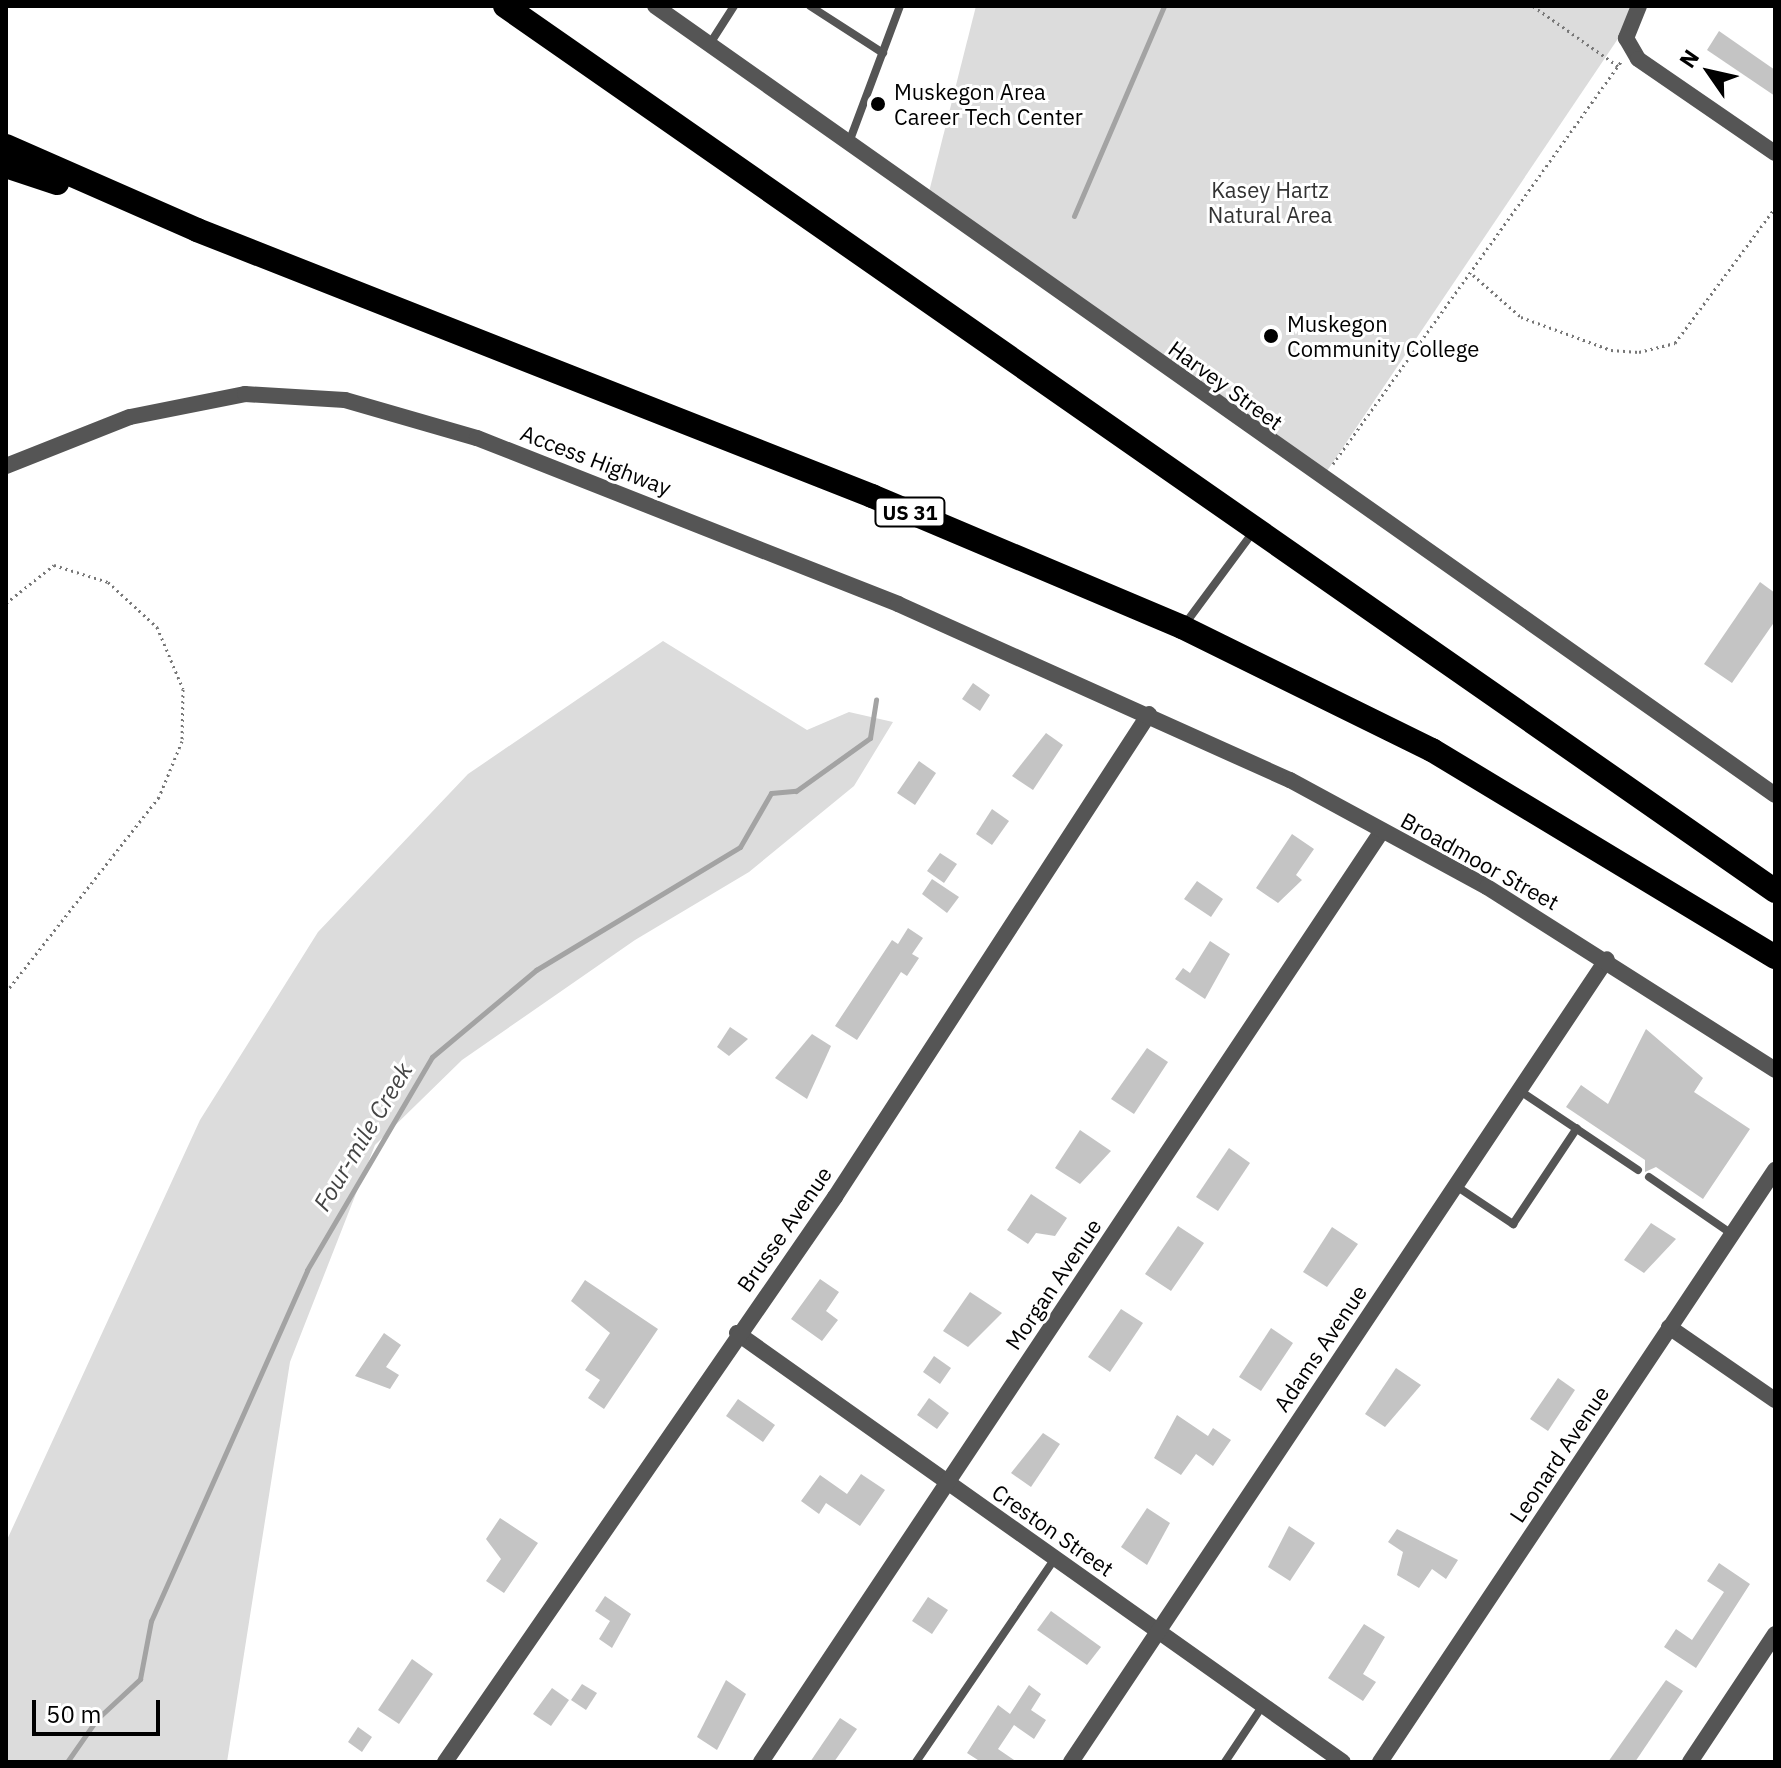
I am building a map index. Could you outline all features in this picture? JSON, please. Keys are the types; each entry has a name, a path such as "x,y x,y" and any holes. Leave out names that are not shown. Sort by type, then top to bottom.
{"highway":[{"path":"505,6 1775,891"},
{"name":"US 31","path":"6,146 197,230 872,496 1182,627 1432,750 1775,957"},
{"path":"6,166 197,230"}],"street":[{"name":"Harvey Street","path":"655,6 851,137 1321,480 1775,795"},
{"path":"1639,6 1627,30 1630,50 1775,153"},
{"name":"Access Highway","path":"6,466 130,417 182,406 245,394 345,400 543,462 1149,714"},
{"name":"Broadmoor Street","path":"1149,714 1382,831 1607,959 1775,1070"},
{"name":"Brusse Avenue","path":"445,1762 737,1333 835,1197 1149,714"},
{"name":"Morgan Avenue","path":"761,1762 1382,831"},
{"name":"Adams Avenue","path":"1071,1762 1607,959"},
{"name":"Leonard Avenue","path":"1380,1762 1775,1170"},
{"path":"1669,1327 1775,1400"},
{"name":"Creston Street","path":"737,1333 1343,1762"},
{"path":"1690,1762 1775,1634"}],"lane":[{"path":"711,42 734,6"},
{"path":"810,6 883,53"},
{"path":"851,137 899,7"},
{"path":"1182,627 1255,529"},
{"path":"1519,1090 1638,1170"},
{"path":"1456,1185 1513,1224 1577,1128"},
{"path":"1649,1177 1732,1234"},
{"path":"916,1762 1055,1558"},
{"path":"1225,1762 1263,1705"}],"path":[{"path":"1533,6 1618,66"},
{"path":"1321,480 1473,275 1630,50"},
{"path":"1473,275 1521,317 1611,350 1639,352 1675,343 1775,208"},
{"path":"6,603 54,565 108,582 157,627 183,689 182,741 159,797 6,992"}],"green space":[{"name":"Kasey Hartz Natural Area","path":"976,6 1640,6 1321,480 929,192"},
{"path":"663,641 807,730 849,712 893,722 854,786 749,872 635,940 462,1060 375,1145 290,1362 227,1762 6,1762 6,1542 200,1120 318,932 468,774"}],"building":[{"path":"1719,31 1775,70 1775,96 1707,50"},
{"path":"1760,582 1775,593 1775,621 1732,683 1704,664"},
{"path":"973,683 990,695 980,711 962,699"},
{"path":"1046,733 1063,745 1033,790 1012,776"},
{"path":"919,761 936,773 915,805 897,793"},
{"path":"992,809 1009,821 992,845 976,834"},
{"path":"1292,834 1314,849 1296,875 1302,880 1278,903 1256,888"},
{"path":"940,853 957,864 944,883 927,871"},
{"path":"932,879 959,897 947,913 922,894"},
{"path":"1197,881 1223,899 1211,917 1184,899"},
{"path":"908,928 923,938 912,954 919,958 907,976 901,972 857,1040 835,1026 892,940 898,944"},
{"path":"1210,941 1230,954 1205,999 1175,979 1183,968 1190,973"},
{"path":"730,1027 748,1039 729,1056 717,1047"},
{"path":"1646,1029 1703,1078 1694,1092 1750,1129 1703,1199 1656,1167 1645,1172 1645,1160 1566,1107 1581,1085 1608,1104"},
{"path":"812,1034 831,1046 807,1099 775,1078"},
{"path":"1147,1048 1168,1062 1134,1114 1111,1099"},
{"path":"1080,1130 1111,1151 1080,1184 1055,1168"},
{"path":"1229,1148 1250,1163 1218,1211 1196,1197"},
{"path":"1031,1194 1067,1218 1055,1236 1036,1233 1028,1244 1007,1230"},
{"path":"1651,1223 1676,1239 1644,1273 1624,1260"},
{"path":"1178,1226 1204,1243 1171,1291 1145,1274"},
{"path":"1332,1227 1358,1244 1327,1287 1303,1272"},
{"path":"820,1279 839,1292 826,1311 838,1320 822,1341 791,1319"},
{"path":"585,1280 658,1329 604,1409 588,1398 600,1380 585,1370 610,1333 571,1301"},
{"path":"970,1292 1002,1313 968,1347 943,1331"},
{"path":"1121,1309 1143,1323 1110,1372 1088,1357"},
{"path":"1271,1328 1293,1343 1261,1391 1239,1377"},
{"path":"384,1333 401,1345 386,1367 399,1375 390,1389 355,1376"},
{"path":"934,1356 951,1368 940,1384 923,1372"},
{"path":"1396,1368 1421,1385 1385,1427 1365,1414"},
{"path":"1558,1378 1575,1390 1548,1431 1530,1419"},
{"path":"929,1398 949,1413 937,1429 917,1415"},
{"path":"738,1399 775,1425 763,1442 726,1416"},
{"path":"1177,1415 1208,1436 1213,1428 1231,1440 1213,1466 1196,1454 1181,1475 1154,1458"},
{"path":"1043,1433 1060,1444 1031,1487 1011,1473"},
{"path":"861,1474 885,1490 860,1526 826,1503 819,1514 801,1501 820,1475 847,1494"},
{"path":"1147,1508 1170,1523 1147,1565 1121,1547"},
{"path":"500,1518 538,1543 504,1593 486,1581 501,1559 486,1539"},
{"path":"1289,1526 1315,1543 1290,1581 1268,1567"},
{"path":"1397,1529 1458,1560 1446,1579 1432,1569 1419,1588 1397,1575 1403,1552 1388,1542"},
{"path":"1719,1563 1750,1584 1696,1668 1664,1647 1676,1629 1692,1640 1724,1592 1707,1581"},
{"path":"605,1596 631,1614 612,1648 599,1639 610,1621 595,1611"},
{"path":"928,1597 948,1610 932,1634 912,1621"},
{"path":"1051,1611 1101,1647 1087,1665 1037,1630"},
{"path":"1364,1624 1385,1637 1363,1674 1376,1682 1363,1701 1328,1678"},
{"path":"412,1659 433,1674 399,1724 378,1710"},
{"path":"726,1680 746,1694 717,1750 697,1737"},
{"path":"1666,1680 1683,1691 1635,1762 1608,1762"},
{"path":"582,1684 597,1693 586,1710 571,1700"},
{"path":"1029,1685 1041,1694 1031,1710 1046,1720 1034,1739 1014,1725 998,1749 1017,1762 981,1762 967,1753 998,1705 1010,1714"},
{"path":"552,1688 569,1700 551,1726 533,1714"},
{"path":"840,1718 857,1729 834,1762 810,1762"},
{"path":"358,1727 372,1737 362,1752 348,1742"}],"waterway":[{"name":"Four-mile Creek","path":"1074,216 1164,6"},
{"name":"Four-mile Creek","path":"67,1762 97,1719 140,1679 151,1621 307,1270 432,1057 536,970 740,847 771,793 796,791 870,738 876,699"}],"place":[{"name":"Muskegon Area Career Tech Center","path":"878,104"},
{"name":"Muskegon Community College","path":"1271,336"}]}
